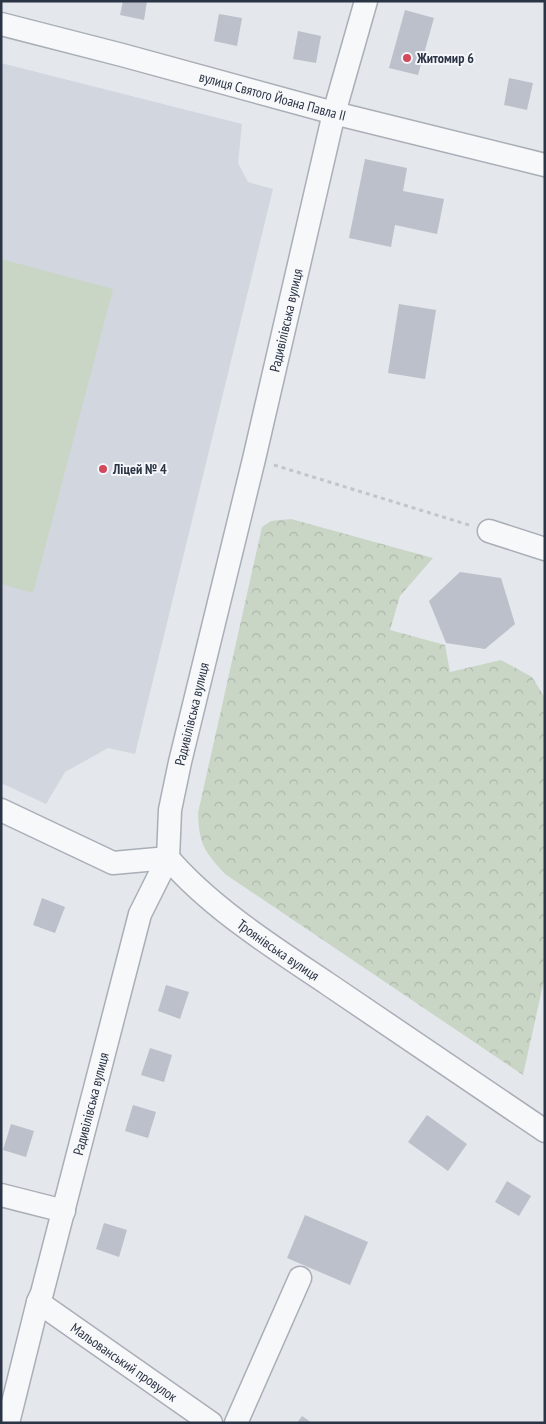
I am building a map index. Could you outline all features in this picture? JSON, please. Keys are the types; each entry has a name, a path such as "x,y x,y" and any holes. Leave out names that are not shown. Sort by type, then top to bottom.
{"street":[{"name":"Радивілівська вулиця","path":"8,1423 140,914 168,858 170,810 180,762 254,459 334,113 366,1"},
{"name":"вулиця Святого Йоана Павла II","path":"1,24 334,113 545,165"},
{"path":"489,531 545,549"},
{"path":"1,810 113,862 168,858"},
{"name":"Троянівська вулиця","path":"168,858 204,896 219,907 290,958 545,1131"},
{"path":"1,1195 64,1211"},
{"path":"236,1423 300,1278"},
{"name":"Мальованський провулок","path":"38,1302 211,1423"}],"path":[{"path":"254,459 489,531"}],"shaded area":[{"name":"Ліцей № 4","path":"1,63 242,124 238,163 248,182 273,189 135,754 108,748 65,772 46,804 1,783"}],"green space":[{"path":"1,259 113,289 33,593 1,584"},
{"path":"291,519 433,558 400,596 390,630 445,645 450,672 501,660 532,677 545,698 545,976 523,1075 225,874 207,853 201,840 198,813 262,527 271,521"}],"building":[{"path":"123,1 147,1 144,20 120,15"},
{"path":"405,10 434,18 418,75 389,68"},
{"path":"219,14 242,18 237,46 214,41"},
{"path":"298,31 321,36 316,63 293,59"},
{"path":"509,78 533,83 527,110 504,105"},
{"path":"365,159 407,168 403,191 444,199 437,234 395,225 391,247 349,238"},
{"path":"399,304 436,310 425,379 388,373"},
{"path":"460,572 501,578 515,624 485,649 446,643 429,601"},
{"path":"42,898 65,907 55,933 33,925"},
{"path":"166,985 189,992 180,1019 158,1011"},
{"path":"150,1048 172,1055 164,1082 141,1075"},
{"path":"133,1105 156,1112 148,1138 125,1131"},
{"path":"427,1115 467,1144 448,1171 408,1142"},
{"path":"11,1124 34,1131 26,1157 3,1150"},
{"path":"507,1181 531,1196 519,1216 495,1202"},
{"path":"305,1215 368,1242 350,1285 287,1258"},
{"path":"104,1223 127,1230 119,1257 96,1249"},
{"path":"302,1416 312,1423 297,1423"}],"place":[{"name":"Житомир 6","path":"407,58"},
{"name":"Ліцей № 4","path":"103,469"}]}
